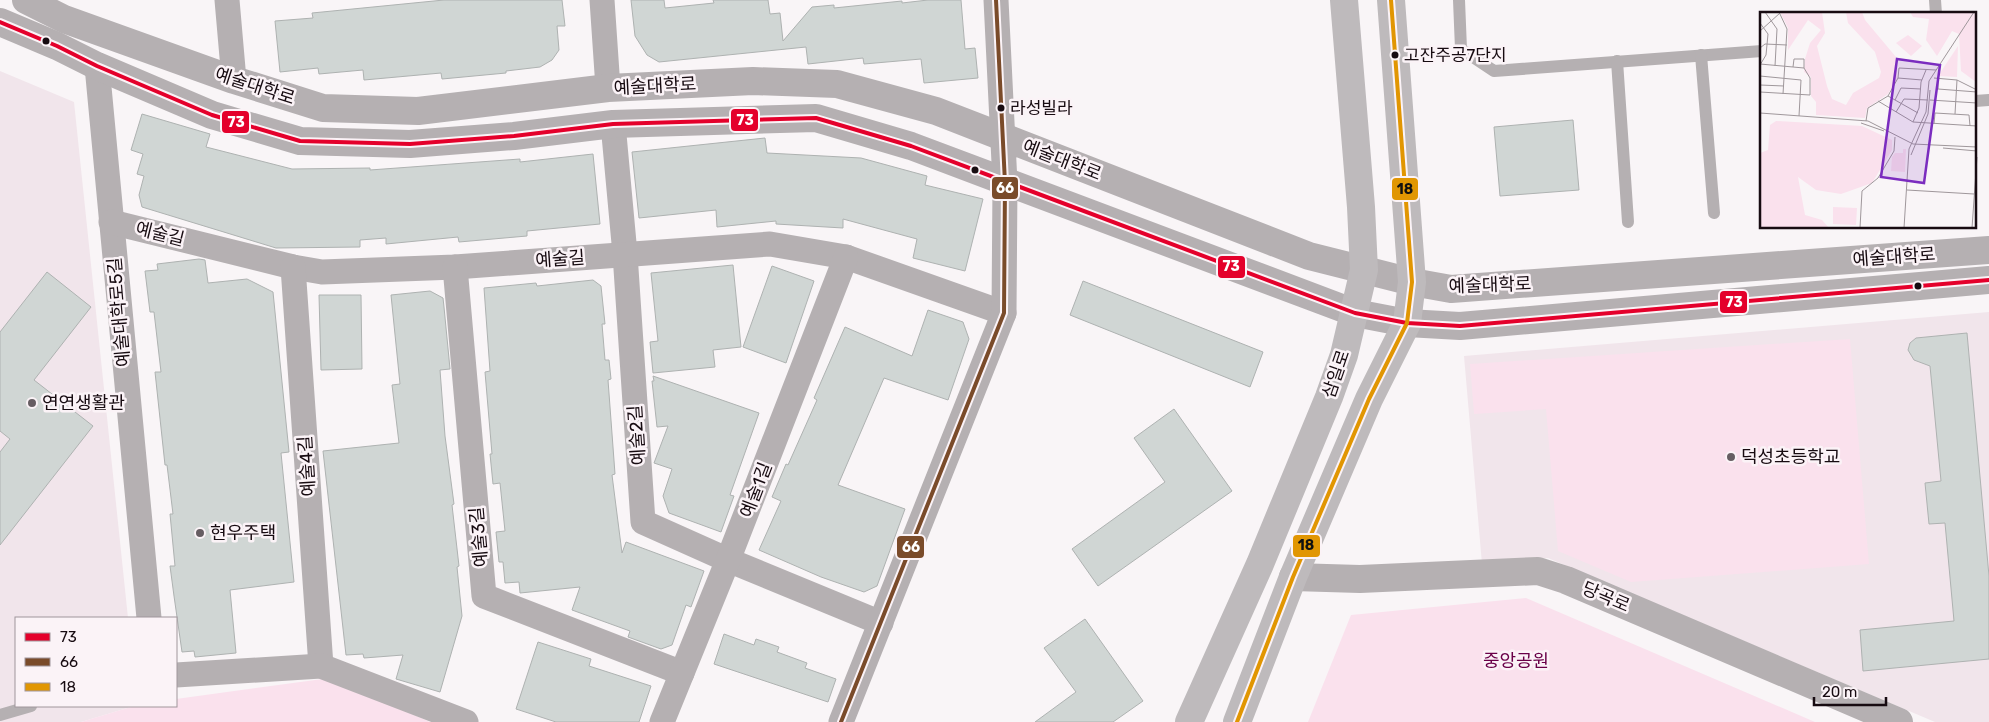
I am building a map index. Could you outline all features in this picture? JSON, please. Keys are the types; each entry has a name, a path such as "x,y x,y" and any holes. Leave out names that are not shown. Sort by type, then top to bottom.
{"main road":[{"name":"삼일로","path":"1189,722 1260,564 1329,397 1344,355 1355,313 1364,270 1361,207 1344,0"},
{"path":"1237,722 1293,577 1369,399 1407,323 1412,282 1391,0"}],"street":[{"name":"예술대학로","path":"26,0 64,19 234,80 323,108 409,110 608,88 754,81 837,84 936,111 1300,253 1412,282 1451,289 1989,250"},
{"path":"602,0 608,88"},
{"path":"841,722 1004,313 1004,183 996,0"},
{"path":"233,1 234,80"},
{"name":"예술대학로","path":"0,22 212,115 300,140 410,144 514,136 613,124 816,118 911,146 1004,183 1355,313 1407,323 1460,326 1989,280"},
{"name":"예술대학로5길","path":"97,66 149,617"},
{"path":"613,124 625,254"},
{"name":"예술길","path":"111,222 293,267 322,272 454,267 770,244 846,257 1004,313"},
{"name":"예술2길","path":"625,254 643,522 728,560"},
{"name":"예술1길","path":"662,722 728,560 846,257"},
{"name":"예술4길","path":"293,267 321,666"},
{"name":"예술3길","path":"454,267 484,596 682,673"},
{"path":"728,560 881,623"},
{"name":"당곡로","path":"1293,577 1360,579 1538,571 1566,580 1899,722"},
{"path":"178,676 321,666 466,722"}],"lane":[{"path":"1459,0 1461,48 1494,71 1760,50"},
{"path":"1701,55 1714,213"},
{"path":"1618,61 1628,222"},
{"path":"1976,101 1989,100"},
{"path":"0,715 28,707"}],"shaded area":[{"path":"0,71 74,102 128,617 15,617 15,707 131,707 81,722 0,722"},
{"name":"덕성초등학교","path":"1989,312 1989,722 1935,722 1548,558 1482,564 1464,356"}],"green space":[{"path":"1850,339 1869,564 1631,582 1558,551 1546,409 1474,414 1470,364"},
{"name":"중앙공원","path":"1526,598 1815,722 1308,722 1351,615"},
{"path":"330,678 430,722 81,722 131,707 178,707 178,699"}],"building":[{"path":"444,0 562,0 565,26 557,26 559,50 552,60 540,67 506,71 506,73 442,79 441,73 364,80 363,70 319,74 318,68 280,72 275,21 313,18 312,13"},
{"path":"631,0 664,0 665,8 714,3 713,0 768,0 770,14 780,13 783,41 812,7 834,5 834,8 902,1 902,3 928,0 961,0 965,49 975,48 978,78 924,83 921,59 864,64 863,58 808,64 806,47 659,62 647,55 635,36"},
{"path":"142,114 210,134 206,147 292,169 370,168 370,170 520,159 520,162 593,154 600,224 527,231 527,236 459,242 458,237 386,244 386,238 360,240 360,247 276,248 142,207 139,195 144,176 137,174 143,154 131,150"},
{"path":"1573,120 1579,190 1500,196 1494,127"},
{"path":"765,138 767,153 861,158 927,176 925,185 983,199 965,271 913,258 917,239 843,219 843,228 776,224 776,221 717,227 716,210 639,218 632,152"},
{"path":"205,260 208,283 247,279 273,292 289,452 281,453 294,582 230,590 236,653 195,657 194,651 182,652 170,566 175,566 170,514 173,514 167,465 165,465 155,372 161,372 154,312 150,312 145,271 158,270 157,264"},
{"path":"733,265 741,347 713,350 715,367 653,373 650,342 658,341 651,273"},
{"path":"772,266 814,281 786,363 743,347"},
{"name":"연연생활관","path":"47,272 91,307 34,380 93,426 0,545 0,452 10,439 0,431 0,332"},
{"path":"593,280 601,286 605,324 602,324 605,360 609,360 611,379 608,380 615,474 612,475 622,553 626,542 704,571 691,607 686,605 672,645 661,649 628,637 630,631 572,610 580,587 520,593 519,582 505,583 503,562 499,562 496,532 505,531 500,483 493,484 490,454 492,454 485,372 490,371 484,288 536,283 537,286"},
{"path":"1083,281 1263,352 1250,387 1070,315"},
{"path":"430,291 443,298 444,307 450,369 440,370 445,436 454,504 452,505 462,616 440,692 396,679 403,655 364,658 363,654 346,655 323,451 399,443 392,385 400,384 391,295"},
{"path":"319,295 361,295 362,369 321,370"},
{"path":"928,310 963,322 969,339 948,400 884,378 838,485 905,509 877,586 864,592 821,577 759,550 781,501 772,497 817,400 814,398 845,327 912,356"},
{"path":"1967,333 1989,576 1989,659 1863,671 1860,630 1954,621 1945,523 1929,524 1925,483 1941,481 1930,366 1914,360 1908,350 1910,343 1916,338"},
{"path":"653,376 759,413 730,495 734,496 721,532 669,513 663,496 672,469 654,463 668,426 657,427"},
{"path":"1174,409 1232,491 1098,586 1072,549 1165,482 1134,438"},
{"path":"1085,619 1143,701 1113,722 1035,722 1076,692 1044,648"},
{"path":"724,634 754,645 756,639 779,647 777,652 807,663 805,668 836,679 828,702 714,664"},
{"path":"538,642 591,659 589,666 651,686 639,722 556,722 516,709"}],"transit line":[{"name":"66","path":"841,722 1004,313 1005,183 996,0"},
{"name":"18","path":"1237,722 1293,577 1369,399 1407,323 1412,282 1391,0"},
{"name":"73","path":"0,22 212,115 300,141 410,144 514,136 613,124 816,118 911,146 1355,313 1407,323 1460,326 1989,280"}],"place":[{"name":"고잔주공7단지","path":"1395,55"},
{"name":"라성빌라","path":"1001,108"},
{"name":"연연생활관","path":"32,403"},
{"name":"덕성초등학교","path":"1731,457"},
{"name":"현우주택","path":"200,533"}]}
